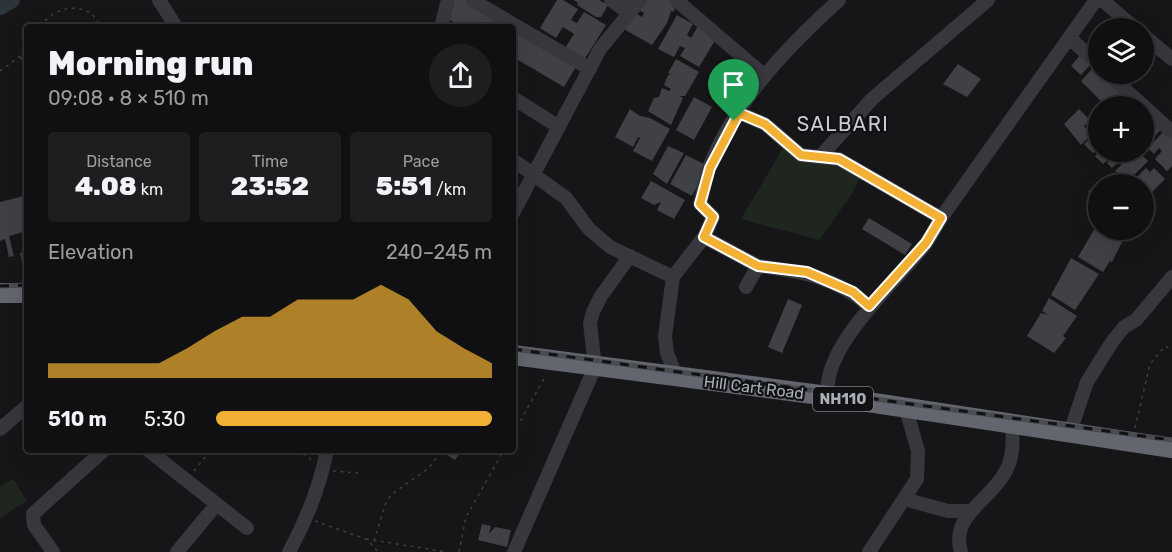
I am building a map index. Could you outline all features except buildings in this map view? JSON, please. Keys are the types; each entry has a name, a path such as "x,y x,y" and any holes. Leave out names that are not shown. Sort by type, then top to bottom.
{"highway":[{"path":"0,293 24,293"},
{"name":"Hill Cart Road","path":"516,355 828,396 1132,440 1172,448"}],"street":[{"path":"159,0 174,24"},
{"path":"442,24 448,0"},
{"path":"472,0 513,24"},
{"path":"611,0 622,8 635,1"},
{"path":"676,0 765,76"},
{"path":"677,378 667,353 665,336 673,277 704,237 713,217 700,204 710,168 739,113 765,76 804,32 839,0"},
{"path":"820,157 872,99 988,0"},
{"path":"828,396 831,376 838,357 869,306 926,243 941,218 1071,39 1096,0"},
{"path":"1102,0 1123,18"},
{"path":"516,207 600,49 635,1"},
{"path":"516,26 590,69"},
{"path":"1071,39 1088,55"},
{"path":"1154,44 1172,59"},
{"path":"1119,84 1172,132"},
{"path":"516,100 559,127"},
{"path":"739,113 765,124 801,155 839,159 941,218"},
{"path":"516,162 566,198 589,229 610,248 673,277"},
{"path":"704,237 758,266 807,272 853,292 869,306"},
{"path":"514,552 595,367 590,323 593,312 601,296 630,256"},
{"path":"746,287 758,266"},
{"path":"1070,432 1087,382 1112,342 1124,327 1136,320 1172,277"},
{"path":"0,429 24,409"},
{"path":"868,552 918,479 918,451 906,409"},
{"path":"961,552 958,531 970,511 986,498 1005,473 1013,451 1012,423"},
{"path":"53,552 34,525 33,514 101,453"},
{"path":"152,453 247,528"},
{"path":"289,552 307,517 326,453"},
{"path":"904,498 948,511 970,511"},
{"path":"177,552 216,505"}],"path":[{"path":"42,24 59,10 79,6 89,11 99,24"},
{"path":"0,71 24,54"},
{"path":"20,58 24,60"},
{"path":"1132,440 1150,364 1165,346 1172,350"},
{"path":"516,429 554,361"},
{"path":"185,481 208,453"},
{"path":"300,453 324,467 358,473"},
{"path":"374,541 386,502 392,494 429,468 440,453"},
{"path":"459,552 466,517 502,453"},
{"path":"307,517 374,541 447,552"},
{"path":"366,539 378,552"}],"shaded area":[{"path":"787,141 801,155 862,172 852,194 819,240 741,219"},
{"path":"13,479 27,501 0,518 0,487"}],"waterway":[{"path":"0,7 12,0"}],"railway":[{"path":"0,286 24,285"},
{"path":"516,349 1172,440"}],"district":[{"name":"SALBARI","path":"843,124"}],"route":[{"path":"739,113 765,124 801,155 839,159 941,218 926,243 869,306 853,292 807,272 758,266 704,237 713,217 700,204 710,168 734,121 739,113"}]}
